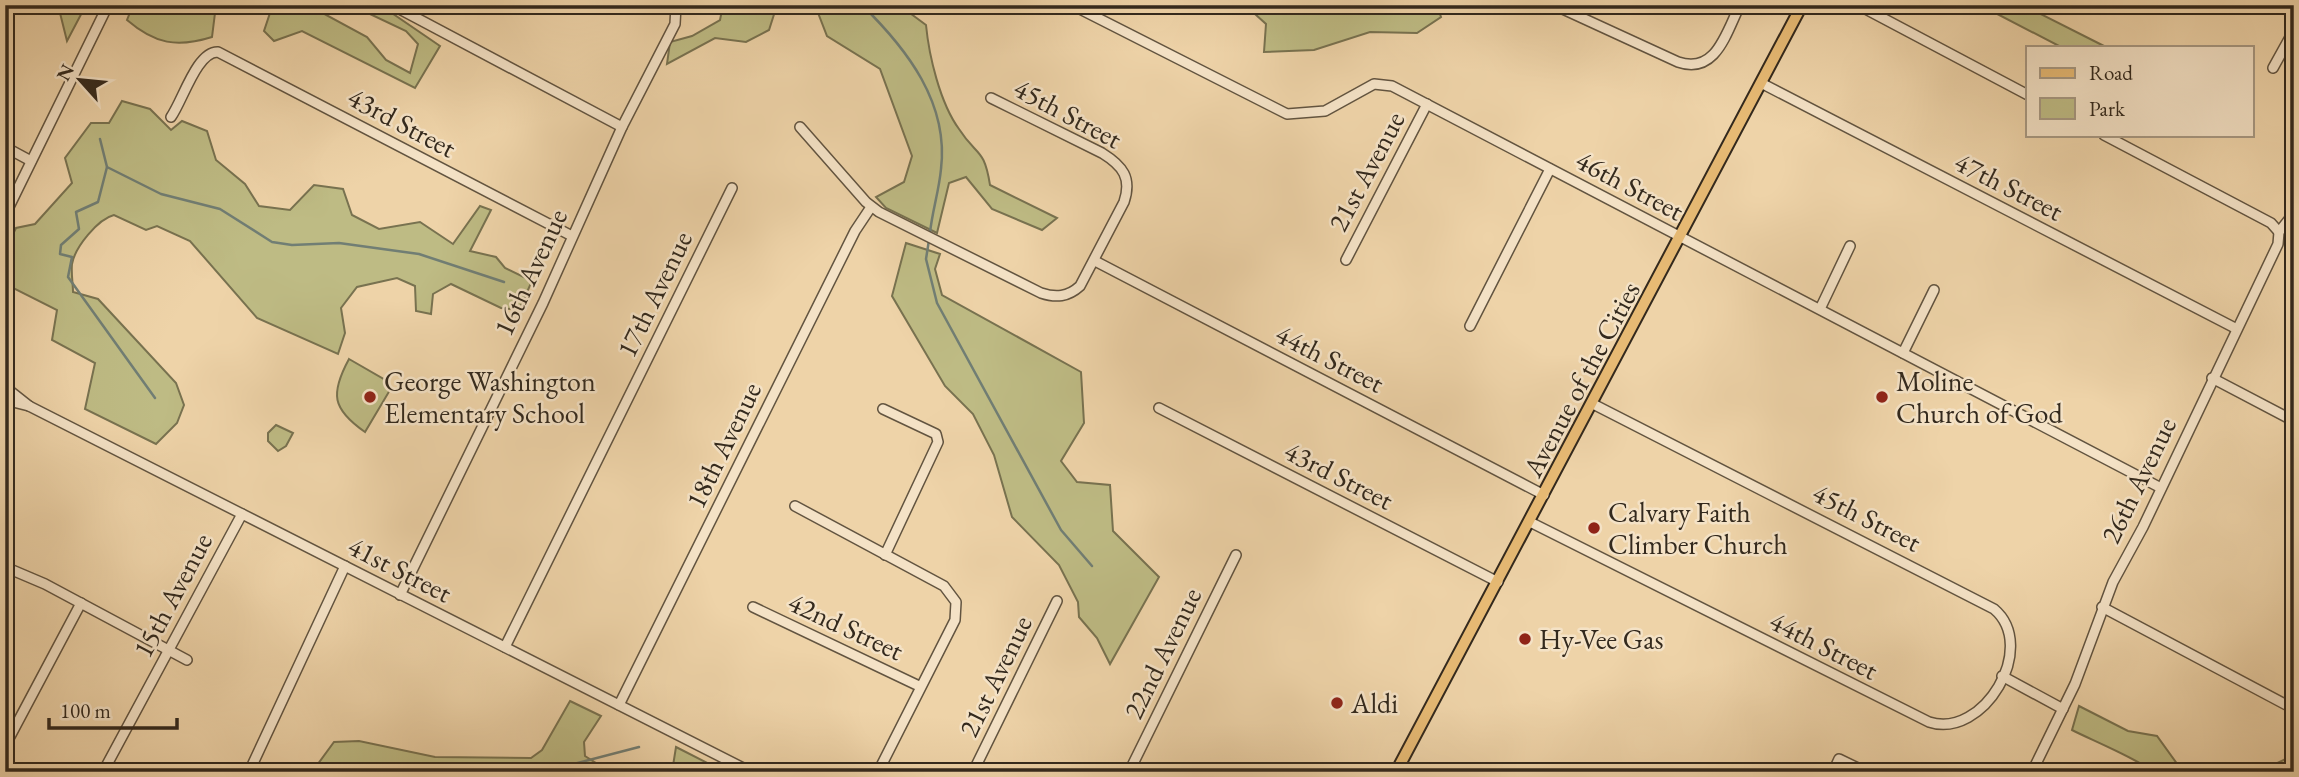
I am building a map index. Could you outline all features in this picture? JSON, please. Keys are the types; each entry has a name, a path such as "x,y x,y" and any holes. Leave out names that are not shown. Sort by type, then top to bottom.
{"main road":[{"name":"Avenue of the Cities","path":"1396,772 1802,5"}],"street":[{"path":"5,215 108,5"},
{"path":"391,5 622,127"},
{"name":"16th Avenue","path":"400,595 622,127 675,24 676,5"},
{"name":"46th Street","path":"1072,5 1287,114 1325,111 1368,86 1380,83 1427,104 2161,488"},
{"path":"1554,5 1678,62 1693,66 1711,58 1740,5"},
{"path":"1858,5 2026,94"},
{"path":"2273,68 2294,30"},
{"name":"43rd Street","path":"171,117 182,102 202,58 210,52 224,54 572,236"},
{"name":"47th Street","path":"1761,83 2235,328"},
{"name":"45th Street","path":"991,98 1102,153 1124,170 1128,182 1124,202 1094,261"},
{"name":"21st Avenue","path":"1346,260 1427,104"},
{"path":"800,127 871,207 1041,293 1059,296 1080,286 1094,261"},
{"path":"2106,136 2271,223 2279,232"},
{"path":"5,148 31,161"},
{"path":"1470,326 1550,169"},
{"name":"17th Avenue","path":"505,647 732,188"},
{"name":"18th Avenue","path":"619,705 855,231 871,207"},
{"name":"26th Avenue","path":"2032,772 2082,666 2102,607 2278,244 2279,232 2294,213"},
{"path":"1820,309 1850,246"},
{"name":"44th Street","path":"1094,261 1544,495"},
{"path":"1903,353 1934,290"},
{"path":"2212,379 2294,421"},
{"name":"41st Street","path":"5,387 29,406 751,772"},
{"name":"41st Street","path":"5,400 29,406"},
{"name":"45th Street","path":"1593,404 1994,609 2004,620 2011,647 2002,677"},
{"name":"43rd Street","path":"1159,408 1498,582"},
{"path":"883,409 938,438 936,451 885,555"},
{"path":"795,506 944,586 956,602 955,620 878,772"},
{"name":"15th Avenue","path":"103,772 242,514"},
{"name":"44th Street","path":"1530,522 1917,718 1950,726 1980,711 2002,677"},
{"name":"22nd Avenue","path":"1129,772 1236,555"},
{"path":"248,772 345,566"},
{"path":"5,567 81,603 187,660"},
{"name":"21st Avenue","path":"974,772 1057,601"},
{"path":"5,746 81,603"},
{"name":"42nd Street","path":"753,607 919,687"},
{"path":"2102,607 2294,709"},
{"path":"2002,677 2063,709"},
{"path":"1833,772 1839,759 1866,772"}],"green space":[{"path":"58,5 86,5 67,41"},
{"path":"133,5 216,5 212,37 177,43 157,39 127,20"},
{"path":"351,5 380,5 440,46 415,88 302,31 274,41 264,31 270,13 319,11 367,37 386,60 410,73 418,44 406,31"},
{"path":"723,5 777,5 769,30 746,42 715,38 667,64 670,42 692,36 720,20"},
{"path":"815,5 899,5 926,25 933,65 946,106 965,138 982,158 990,185 1057,218 1042,230 992,209 966,177 949,183 937,233 886,208 876,197 904,182 912,156 880,69 827,36"},
{"path":"1245,5 1437,5 1441,17 1417,33 1370,32 1314,50 1264,52 1266,24"},
{"path":"1980,5 2023,5 2104,46 2059,46"},
{"path":"122,101 150,109 171,130 182,121 207,131 216,160 245,184 259,206 290,210 314,185 343,189 352,215 379,229 420,222 453,244 480,206 491,210 470,251 496,257 505,268 532,281 519,310 501,308 451,284 433,294 431,314 416,311 415,286 397,278 357,287 341,308 345,333 338,354 257,318 190,241 157,226 146,230 114,215 94,228 74,257 73,292 98,299 176,383 184,405 177,423 156,444 85,409 95,363 52,340 57,310 5,284 5,250 16,228 35,224 72,183 65,158 91,123 109,123"},
{"path":"906,243 940,254 935,269 942,295 1081,372 1084,423 1061,461 1077,482 1110,485 1113,531 1159,577 1110,664 1097,638 1079,617 1078,602 1059,565 1012,517 994,455 973,414 945,386 892,296"},
{"path":"349,359 387,381 390,390 365,432 346,416 338,400 339,382"},
{"path":"276,425 293,433 286,446 278,451 268,441 268,433"},
{"path":"570,701 601,716 584,742 585,756 610,772 312,772 334,742 359,741 435,757 531,758 542,750"},
{"path":"2079,706 2128,731 2157,736 2183,772 2152,772 2128,756 2072,730"},
{"path":"676,747 723,771 672,772"},
{"path":"2294,755 2294,772 2268,772 2271,766"}],"waterway":[{"path":"862,5 909,59 931,100 938,122 942,145 941,169 930,233"},
{"path":"100,139 107,167 161,194 220,209 272,242 292,245 339,243 419,254 504,282"},
{"path":"107,167 98,202 76,212 79,229 61,245 60,254 72,257 68,277 155,398"},
{"path":"929,240 926,259 937,303 1061,530 1092,566"},
{"path":"368,772 387,764 566,766 639,747"}],"place":[{"name":"George Washington Elementary School","path":"370,397"},
{"name":"Moline Church of God","path":"1882,397"},
{"name":"Calvary Faith Climber Church","path":"1594,528"},
{"name":"Hy-Vee Gas","path":"1525,639"},
{"name":"Aldi","path":"1337,703"}]}
